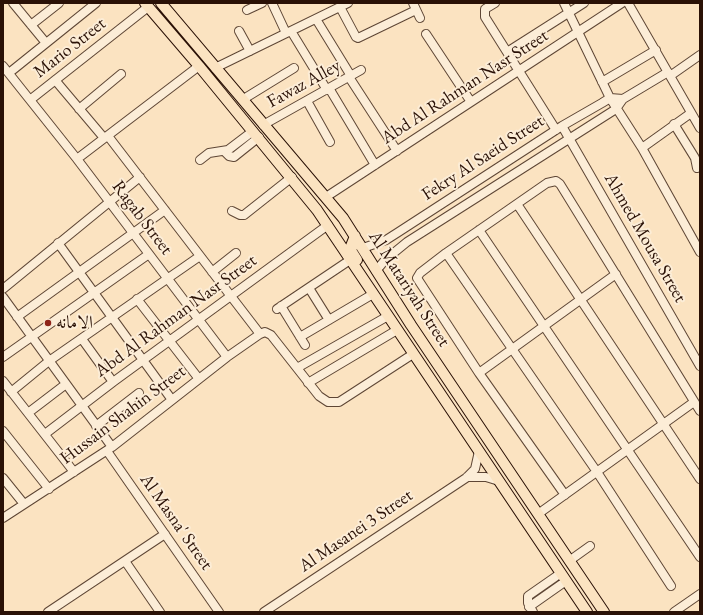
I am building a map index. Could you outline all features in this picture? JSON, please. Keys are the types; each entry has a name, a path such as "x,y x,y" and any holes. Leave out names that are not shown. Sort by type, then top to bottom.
{"main road":[{"name":"Al Matariyah Street","path":"160,3 343,218 376,271 604,612"},
{"name":"Al Matariyah Street","path":"146,5 200,66 292,177 329,226 361,277 587,612"},
{"path":"329,226 339,224 343,218"},
{"path":"355,236 351,249 361,267 361,277"}],"street":[{"path":"13,3 46,43"},
{"path":"31,25 59,3"},
{"path":"9,73 96,3"},
{"path":"247,10 262,3"},
{"path":"272,3 288,32 328,89 376,165"},
{"path":"215,68 348,3"},
{"name":"Ahmed Mousa Street","path":"495,3 485,9 484,14 507,52 559,128 569,137 700,366"},
{"path":"564,3 616,109 642,148 698,242 700,252"},
{"path":"507,52 584,3"},
{"name":"Abd Al Rahman Nasr Street","path":"326,197 622,3"},
{"path":"628,3 700,128"},
{"name":"Mario Street","path":"30,100 146,5"},
{"path":"340,7 356,37 358,38 414,6 420,18"},
{"path":"316,18 397,151"},
{"path":"240,31 250,51"},
{"path":"426,34 470,102"},
{"path":"602,82 656,50"},
{"name":"Fekry Al Saeid Street","path":"376,271 385,260 407,242 569,137 616,109 622,100 699,59"},
{"name":"Ragab Street","path":"3,66 77,159 227,357"},
{"path":"77,159 200,66"},
{"path":"242,100 294,68"},
{"name":"Fawaz Alley","path":"263,125 361,70"},
{"path":"79,109 121,74"},
{"path":"55,80 140,177 260,334 265,332 271,334 308,383 323,400 334,403 339,402 413,354"},
{"path":"610,98 622,100"},
{"name":"Fekry Al Saeid Street","path":"363,248 386,240 559,128 610,98"},
{"path":"307,101 330,142"},
{"path":"642,148 691,112"},
{"path":"674,124 695,158 697,168"},
{"path":"200,160 209,153 224,151 256,134"},
{"path":"3,290 58,243 140,177"},
{"path":"232,210 240,215 244,215 292,177"},
{"path":"538,514 565,495 597,472 663,424 698,406 560,184 556,181 547,183 446,253 420,273 417,278 480,373 565,495"},
{"path":"517,204 700,479"},
{"path":"17,317 165,210"},
{"name":"Abd Al Rahman Nasr Street","path":"45,434 112,382 329,226"},
{"path":"479,230 700,557"},
{"path":"58,243 172,400"},
{"path":"212,272 236,253"},
{"path":"446,253 597,472 671,586"},
{"path":"3,357 149,254"},
{"path":"11,392 111,317 200,256"},
{"path":"305,345 279,308 350,260"},
{"path":"480,373 616,274"},
{"path":"309,288 329,320"},
{"path":"300,337 373,294"},
{"name":"Al Masna' Street","path":"3,297 96,426 109,449 164,534 219,612"},
{"path":"137,299 168,341 199,379"},
{"path":"297,368 388,316"},
{"path":"308,383 398,330"},
{"name":"Hussain Shahin Street","path":"3,518 109,449 227,357 260,334"},
{"path":"82,339 112,382"},
{"path":"3,381 74,472"},
{"path":"28,413 66,384"},
{"path":"96,426 139,393"},
{"path":"3,431 49,488"},
{"name":"Al Masanei 3 Street","path":"264,612 466,478 475,469 479,451"},
{"path":"466,478 479,476 499,481"},
{"path":"3,478 24,504"},
{"path":"48,612 164,534"},
{"path":"569,561 590,546"},
{"path":"125,561 160,612"},
{"path":"531,609 527,600 531,594 564,577"},
{"path":"674,612 700,594"}],"place":[{"name":"الامانه","path":"48,323"}]}
